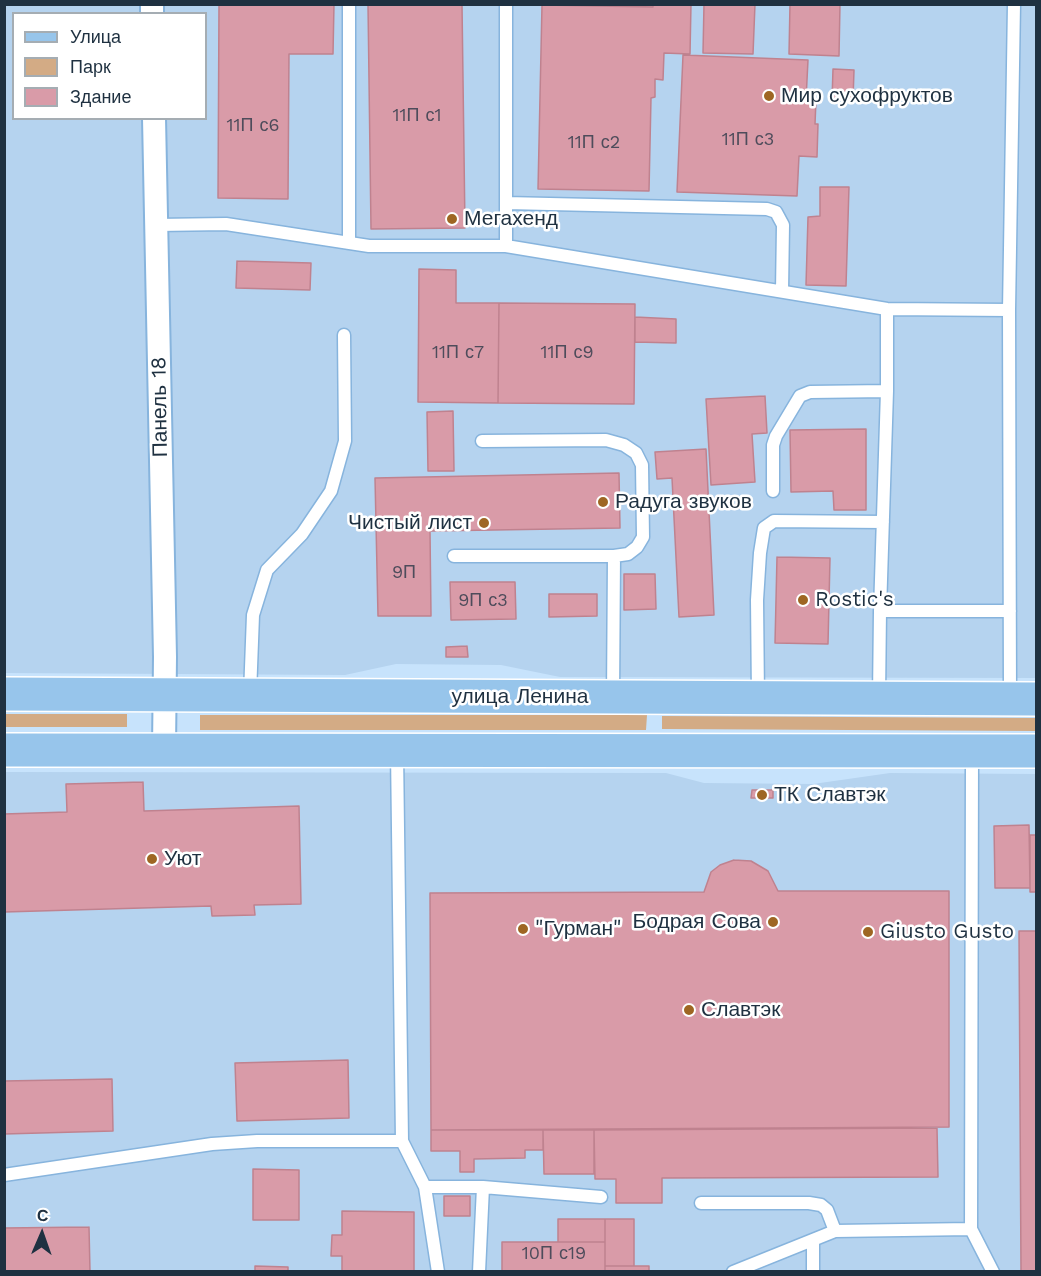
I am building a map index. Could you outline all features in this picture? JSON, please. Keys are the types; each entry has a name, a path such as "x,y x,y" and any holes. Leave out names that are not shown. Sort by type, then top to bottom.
{"main road":[{"name":"улица Ленина","path":"4,694 1023,699"},
{"path":"4,750 1036,751"}],"street":[{"name":"Панель 18","path":"154,120 165,695 164,749"}],"lane":[{"path":"348,4 348,243"},
{"path":"506,4 507,246"},
{"path":"1014,4 1009,310 1010,611 1023,699"},
{"path":"506,203 767,209 776,212 783,225 782,291"},
{"path":"157,225 226,224 369,246 507,246 887,309 1009,310"},
{"path":"879,699 887,309"},
{"path":"250,695 253,615 267,570 302,534 331,491 345,441 344,335"},
{"path":"773,491 773,445 800,396 810,392 887,391"},
{"path":"454,556 614,556 628,554 637,547 643,537 642,465 636,453 624,445 606,440 482,441"},
{"path":"758,699 757,600 764,528 774,521 883,522"},
{"path":"613,698 614,556"},
{"path":"880,611 1010,611"},
{"path":"397,750 402,1141 425,1186 438,1272"},
{"path":"972,751 971,1229 993,1272"},
{"path":"4,1175 212,1144 256,1141 402,1141"},
{"path":"425,1186 483,1187 601,1197"},
{"path":"479,1272 483,1187"},
{"path":"701,1203 821,1205 827,1210 835,1231"},
{"path":"733,1272 835,1231 971,1229"},
{"path":"813,1240 813,1272"}],"shaded area":[{"path":"5,5 1036,5 1036,678 560,677 501,665 396,664 345,675 5,673"},
{"path":"5,772 666,773 704,783 813,784 890,773 1036,774 1036,1271 5,1272"}],"green space":[{"path":"5,714 127,714 127,727 5,727"},
{"path":"200,715 647,715 646,730 200,730"},
{"path":"662,716 1036,718 1036,731 662,729"}],"building":[{"path":"219,4 334,4 333,54 289,54 288,199 218,198"},
{"path":"462,4 465,228 371,229 368,5"},
{"path":"550,4 653,4 653,7"},
{"path":"653,4 691,4 690,54 664,53 663,80 655,79 655,97 651,98 649,191 538,189 542,5 653,7"},
{"path":"704,4 755,4 753,54 703,53"},
{"path":"790,4 840,4 839,56 789,54"},
{"path":"683,55 808,60 806,100 816,100 817,157 799,156 797,196 677,192"},
{"path":"833,69 854,70 853,100 832,100"},
{"path":"820,187 849,187 846,286 806,285 808,217 820,216"},
{"path":"237,261 311,263 310,290 236,288"},
{"path":"419,269 456,270 456,303 499,303 498,403 418,402"},
{"path":"499,303 635,304 634,404 498,403"},
{"path":"635,317 676,319 676,343 635,342"},
{"path":"765,396 767,433 752,434 755,482 711,485 706,399"},
{"path":"453,411 454,471 428,471 427,412"},
{"path":"866,429 866,510 834,510 833,491 791,492 790,430"},
{"path":"706,449 714,615 679,617 672,478 657,479 655,452"},
{"path":"619,473 620,528 430,531 431,616 378,616 375,478"},
{"name":"Rostic's","path":"777,557 830,558 828,644 775,643"},
{"path":"624,574 655,574 656,609 624,610"},
{"path":"450,582 515,582 516,619 451,620"},
{"path":"549,594 597,594 597,616 549,617"},
{"path":"467,646 468,657 446,657 446,647"},
{"name":"Уют","path":"143,782 144,811 299,806 301,904 254,905 255,915 212,916 211,906 4,912 4,814 67,812 66,784"},
{"path":"752,790 773,790 773,798 751,798"},
{"path":"1029,825 1030,888 995,888 994,826"},
{"path":"1030,835 1036,835 1036,892 1030,892"},
{"name":"Славтэк","path":"734,860 751,861 768,871 778,891 949,891 949,1127 431,1130 430,893 704,892 711,872 720,865"},
{"path":"1019,931 1036,931 1036,1272 1021,1272"},
{"path":"348,1060 349,1118 237,1121 235,1063"},
{"path":"112,1079 113,1131 4,1134 4,1081"},
{"path":"937,1128 938,1177 662,1178 662,1203 616,1203 616,1179 595,1179 594,1130"},
{"path":"431,1130 543,1130 543,1150 525,1150 525,1158 474,1159 474,1172 460,1172 460,1151 431,1151"},
{"path":"543,1130 594,1130 594,1174 544,1174"},
{"path":"253,1169 299,1170 299,1220 253,1220"},
{"path":"444,1196 470,1196 470,1216 444,1216"},
{"path":"342,1211 414,1212 414,1272 342,1272 342,1256 331,1256 332,1235 342,1235"},
{"path":"558,1219 605,1219 605,1242 558,1242"},
{"path":"605,1219 634,1219 634,1266 605,1266"},
{"path":"89,1227 90,1272 4,1272 4,1228"},
{"path":"502,1242 605,1242 605,1272 502,1272"},
{"path":"255,1266 288,1267 288,1272 255,1272"},
{"path":"605,1266 649,1266 649,1272 605,1272"}],"place":[{"name":"Мир сухофруктов","path":"769,96"},
{"name":"Мегахенд","path":"452,219"},
{"name":"Радуга звуков","path":"603,502"},
{"name":"Чистый лист","path":"484,523"},
{"name":"Rostic's","path":"803,600"},
{"name":"ТК Славтэк","path":"762,795"},
{"name":"Уют","path":"152,859"},
{"name":"Бодрая Сова","path":"773,922"},
{"name":"\"Гурман\"","path":"523,929"},
{"name":"Giusto Gusto","path":"868,932"},
{"name":"Славтэк","path":"689,1010"}]}
